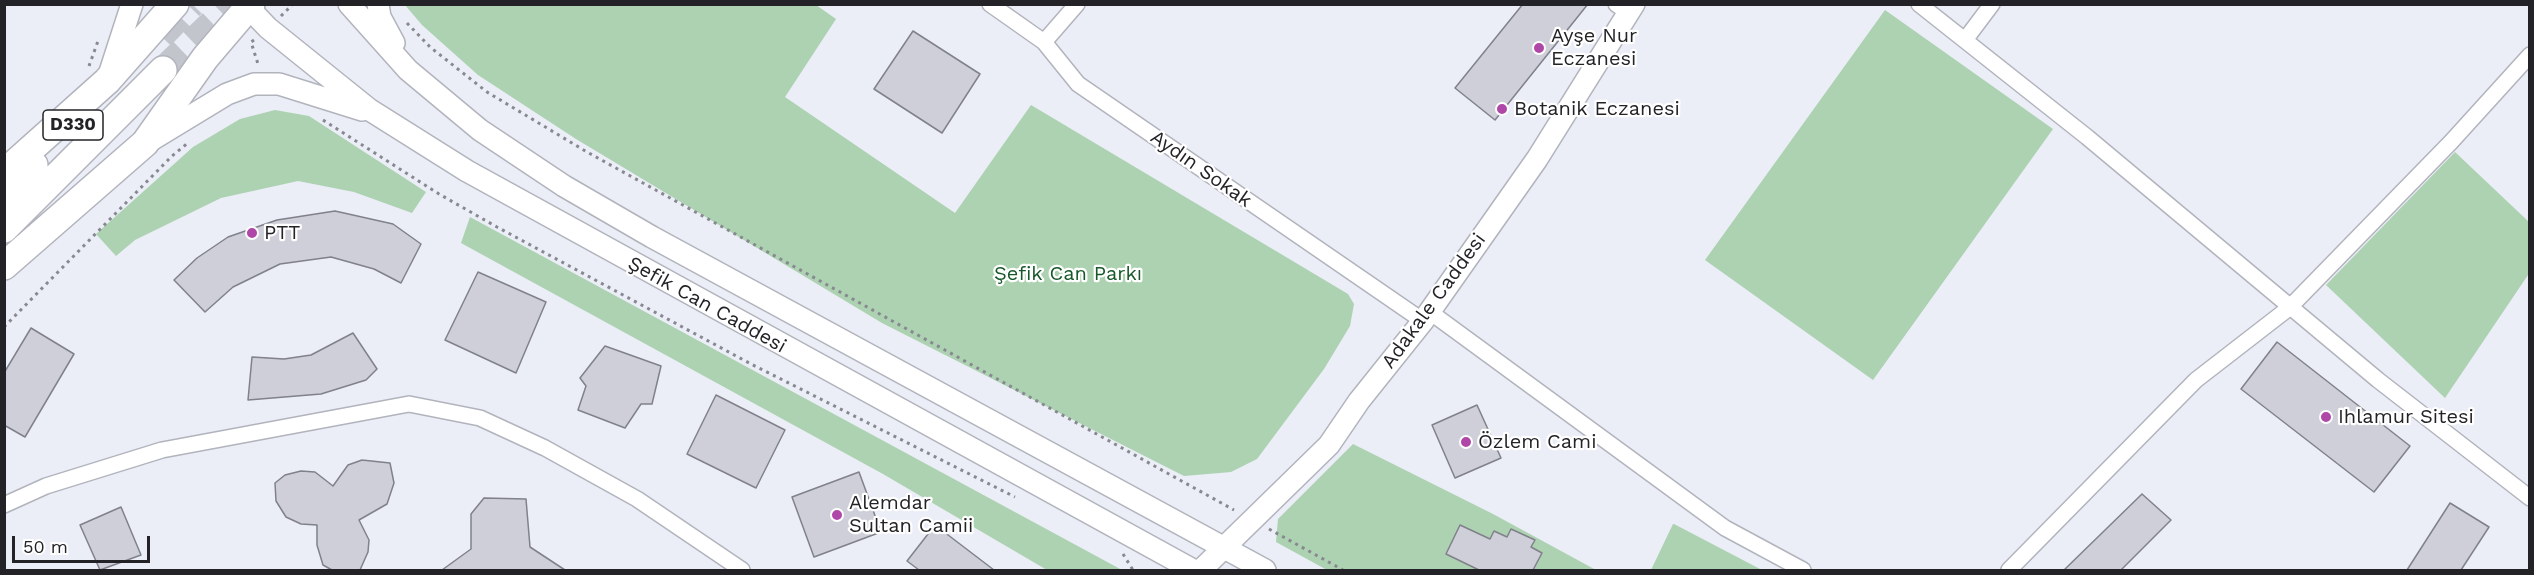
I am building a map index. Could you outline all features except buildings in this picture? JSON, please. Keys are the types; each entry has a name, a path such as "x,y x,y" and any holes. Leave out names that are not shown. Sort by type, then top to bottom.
{"highway":[{"path":"4,173 106,81 175,4"},
{"path":"4,266 145,143 205,58 248,6"},
{"name":"D330","path":"4,195 153,63 4,229"}],"main road":[{"path":"106,81 132,4"},
{"name":"Şefik Can Caddesi","path":"349,4 408,70 480,130 603,208 1222,546 1238,564 1265,570"},
{"path":"378,4 380,17 408,70"},
{"name":"Şefik Can Caddesi","path":"248,6 268,28 380,117 467,171 625,260 1193,570"},
{"name":"Adakale Caddesi","path":"1201,570 1222,546 1329,445 1359,401 1426,316 1537,159 1626,7"},
{"path":"145,143 227,94 254,84 279,84 303,90 380,117"}],"street":[{"name":"Aydın Sokak","path":"990,4 1044,42 1078,84 1426,316 1725,528 1803,570"},
{"path":"1044,42 1077,4"},
{"path":"1919,4 2087,137 2289,308 2461,447 2529,498"},
{"path":"1965,40 1992,4"},
{"path":"2009,570 2196,380 2289,308 2451,142 2529,55"},
{"path":"4,506 46,486 162,450 410,404 480,418 545,448 637,499 742,570"}],"path":[{"path":"264,84 251,42 293,4"},
{"path":"403,19 430,47 487,92 588,152 1343,570"},
{"path":"315,114 439,194 497,227 751,364 1025,501"},
{"path":"4,327 172,156 190,141"},
{"path":"1128,553 1119,549 1133,570"}],"green space":[{"name":"Şefik Can Parkı","path":"405,5 816,5 836,19 785,97 955,213 1031,105 1348,294 1354,304 1350,326 1324,369 1257,459 1231,472 1184,476 882,323 576,139 478,75 422,25"},
{"path":"1885,10 2053,129 1873,380 1705,260"},
{"path":"275,110 309,116 426,192 412,213 354,192 298,181 221,198 135,240 116,256 96,234 193,147 240,119"},
{"path":"2455,152 2529,222 2530,272 2445,398 2326,285"},
{"path":"470,217 1122,570 1047,570 883,474 461,243"},
{"path":"1353,444 1493,514 1596,570 1327,570 1276,542 1278,519"},
{"path":"1674,524 1762,570 1651,570"}],"tunnel":[{"path":"161,36 192,4"},
{"path":"163,70 232,4"}],"place":[{"name":"Ayşe Nur Eczanesi","path":"1539,48"},
{"name":"Botanik Eczanesi","path":"1502,109"},
{"name":"PTT","path":"252,233"},
{"name":"Ihlamur Sitesi","path":"2326,417"},
{"name":"Özlem Cami","path":"1466,442"},
{"name":"Alemdar Sultan Camii","path":"837,515"}]}
